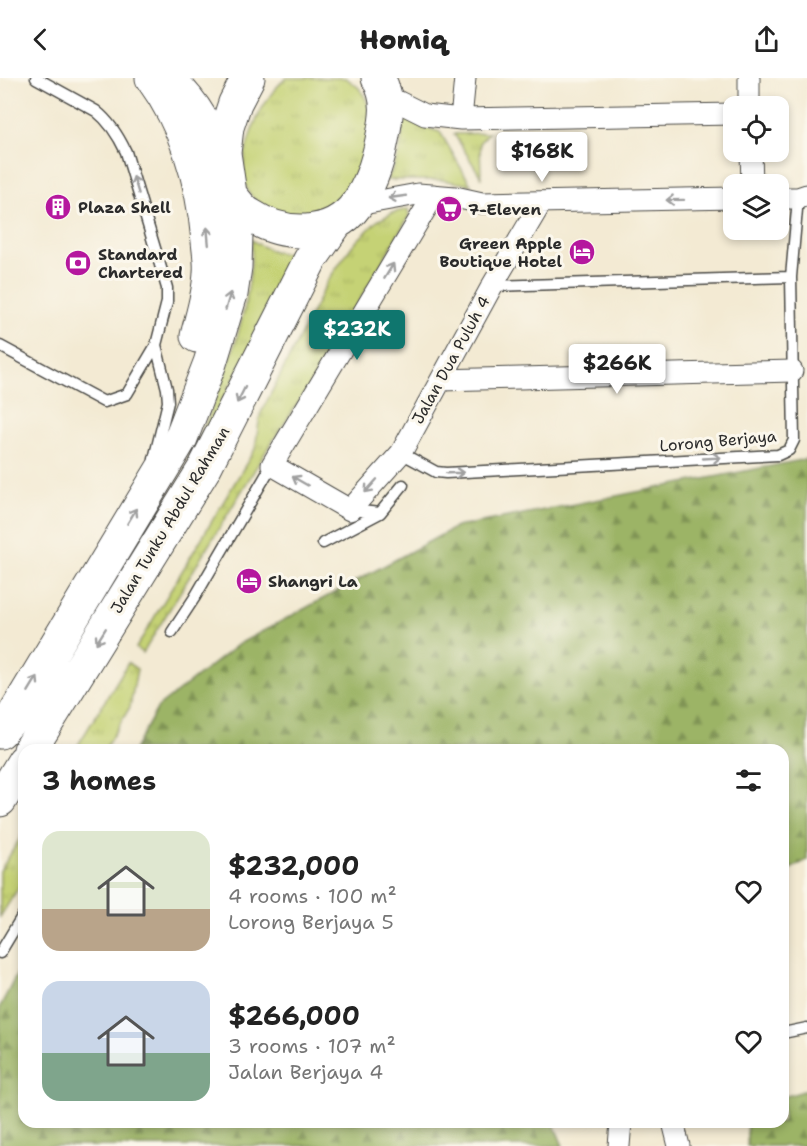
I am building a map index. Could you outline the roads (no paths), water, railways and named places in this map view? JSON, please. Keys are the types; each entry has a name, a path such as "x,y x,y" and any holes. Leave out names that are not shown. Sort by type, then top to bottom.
{"main road":[{"path":"152,78 177,118 188,146 205,211 208,243 210,273 205,305 182,398 181,438"},
{"name":"Jalan Tunku Abdul Rahman","path":"0,732 12,718 181,438 210,363 231,294 235,267 236,234 224,153 227,127 235,103 248,78"},
{"name":"Jalan Tunku Abdul Rahman","path":"34,744 204,469 310,260 347,214 380,153 387,112 381,84"},
{"path":"228,183 248,214 268,226 291,231 309,231 347,214"},
{"path":"0,800 18,770"}],"street":[{"path":"171,78 195,103 211,130 228,183"},
{"path":"461,119 465,78"},
{"path":"749,78 749,96"},
{"path":"381,84 399,102 425,115 461,119 723,114"},
{"path":"347,214 418,194 482,203 723,198"},
{"path":"350,510 272,465 434,195"},
{"name":"Jalan Dua Puluh 4","path":"350,510 401,453 492,286 541,203"},
{"path":"441,380 792,371"},
{"path":"619,1146 620,1128"},
{"path":"674,1128 679,1146"}],"lane":[{"path":"0,346 104,402 127,394 156,345 167,302 167,288 126,152 120,140 104,117 36,78"},
{"name":"Lorong Berjaya","path":"401,453 436,472 446,473 778,455 789,450 794,440 791,277 795,197"},
{"path":"492,286 791,277"},
{"path":"149,489 168,402 156,345"},
{"path":"172,632 272,465"},
{"path":"322,543 380,513 403,485"},
{"path":"350,510 380,513"},
{"path":"0,953 18,923"},
{"path":"789,1032 807,1028"}],"place":[{"name":"Plaza Shell","path":"58,207"},
{"name":"7-Eleven","path":"449,209"},
{"name":"Green Apple Boutique Hotel","path":"582,252"},
{"name":"Standard Chartered","path":"78,263"},
{"name":"Shangri La","path":"249,581"}]}
